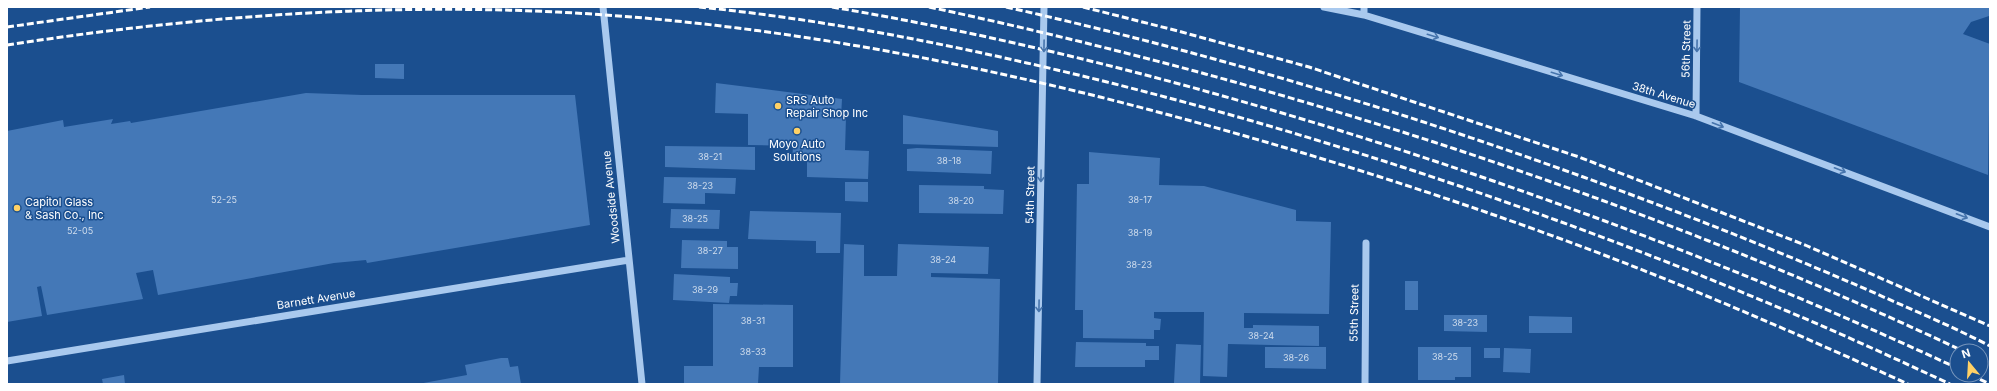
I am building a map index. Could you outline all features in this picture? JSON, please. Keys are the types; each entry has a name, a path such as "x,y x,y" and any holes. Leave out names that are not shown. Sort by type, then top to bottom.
{"street":[{"name":"Woodside Avenue","path":"603,7 642,384"},
{"name":"54th Street","path":"1037,384 1044,7"},
{"name":"38th Avenue","path":"1324,7 1364,15 1696,116 1990,227"},
{"path":"1364,7 1364,15"},
{"name":"56th Street","path":"1696,116 1697,7"},
{"name":"55th Street","path":"1365,384 1366,243"},
{"name":"Barnett Avenue","path":"7,361 629,260"}],"building":[{"path":"1740,7 1989,7 1989,16 1971,22 1963,34 1990,44 1988,175 1739,82"},
{"path":"375,64 404,64 404,79 375,78"},
{"path":"716,83 842,99 841,117 846,117 845,150 869,151 868,179 807,177 807,162 792,161 793,146 748,145 748,114 715,113"},
{"path":"306,93 362,95 575,95 590,225 367,263 366,260 334,263 158,295 153,270 136,273 143,299 47,315 41,286 37,287 42,316 7,322 7,131 63,120 64,127 113,119 111,124 130,121 131,123"},
{"path":"903,115 998,131 998,147 903,144"},
{"path":"665,146 755,147 755,170 665,167"},
{"path":"917,148 992,151 991,174 907,171 907,149"},
{"path":"1089,152 1160,158 1159,185 1204,186 1296,210 1296,221 1331,222 1329,314 1244,313 1244,328 1253,328 1253,325 1319,326 1319,346 1228,344 1227,377 1203,376 1204,312 1154,312 1154,318 1161,319 1160,330 1154,330 1154,339 1083,338 1083,310 1075,310 1077,184 1089,184"},
{"path":"664,177 736,178 735,194 705,193 705,204 663,203"},
{"path":"845,182 868,182 868,202 845,201"},
{"path":"919,185 984,186 984,189 1004,190 1003,214 919,213"},
{"path":"671,209 720,210 719,229 670,228"},
{"path":"750,211 841,213 840,253 816,253 816,241 748,239"},
{"path":"682,240 727,241 727,247 738,247 738,269 681,268"},
{"path":"844,244 864,245 864,276 897,276 898,244 989,247 988,274 931,273 931,277 1000,279 998,384 840,384"},
{"path":"674,274 730,277 730,283 738,283 737,296 730,296 729,303 673,300"},
{"path":"1405,281 1418,281 1418,310 1405,310"},
{"path":"713,304 793,305 793,367 759,367 758,384 684,384 684,366 713,366"},
{"path":"1444,315 1487,315 1487,332 1444,331"},
{"path":"1529,316 1572,317 1572,333 1529,333"},
{"path":"1076,342 1146,343 1146,346 1159,346 1159,360 1145,360 1145,367 1075,367"},
{"path":"1176,344 1201,345 1200,384 1174,383"},
{"path":"1265,347 1326,347 1326,369 1265,368"},
{"path":"1418,347 1471,347 1471,377 1455,377 1455,380 1418,380"},
{"path":"1484,348 1500,348 1500,358 1484,358"},
{"path":"1504,348 1531,349 1530,373 1503,372"},
{"path":"508,358 510,367 518,366 521,384 418,384 467,375 465,365"},
{"path":"124,375 125,384 103,384 102,379"}],"railway":[{"path":"7,27 150,7"},
{"path":"699,7 803,20 956,47 1107,82 1280,129 1452,183 1621,244 1808,320 1950,384"},
{"path":"832,7 959,31 1085,60 1210,92 1414,154 1572,209 1727,268 1881,333 1949,364"},
{"path":"929,7 1062,37 1194,71 1326,108 1456,149 1585,194 1713,243 1839,295 1949,345"},
{"path":"1006,7 1091,27 1261,72 1345,97 1512,152 1595,181 1759,244 1907,307 1990,346"},
{"path":"1083,7 1309,67 1579,157 1805,245 1990,326"},
{"path":"7,45 75,35 212,20 350,11 419,9 557,12 625,16 759,31 893,52 1026,79 1150,110 1267,142 1439,196 1553,236 1688,288 1776,325 1908,384"}],"place":[{"name":"SRS Auto Repair Shop Inc","path":"778,106"},
{"name":"Moyo Auto Solutions","path":"797,131"},
{"name":"Capitol Glass & Sash Co., Inc","path":"17,208"}]}
